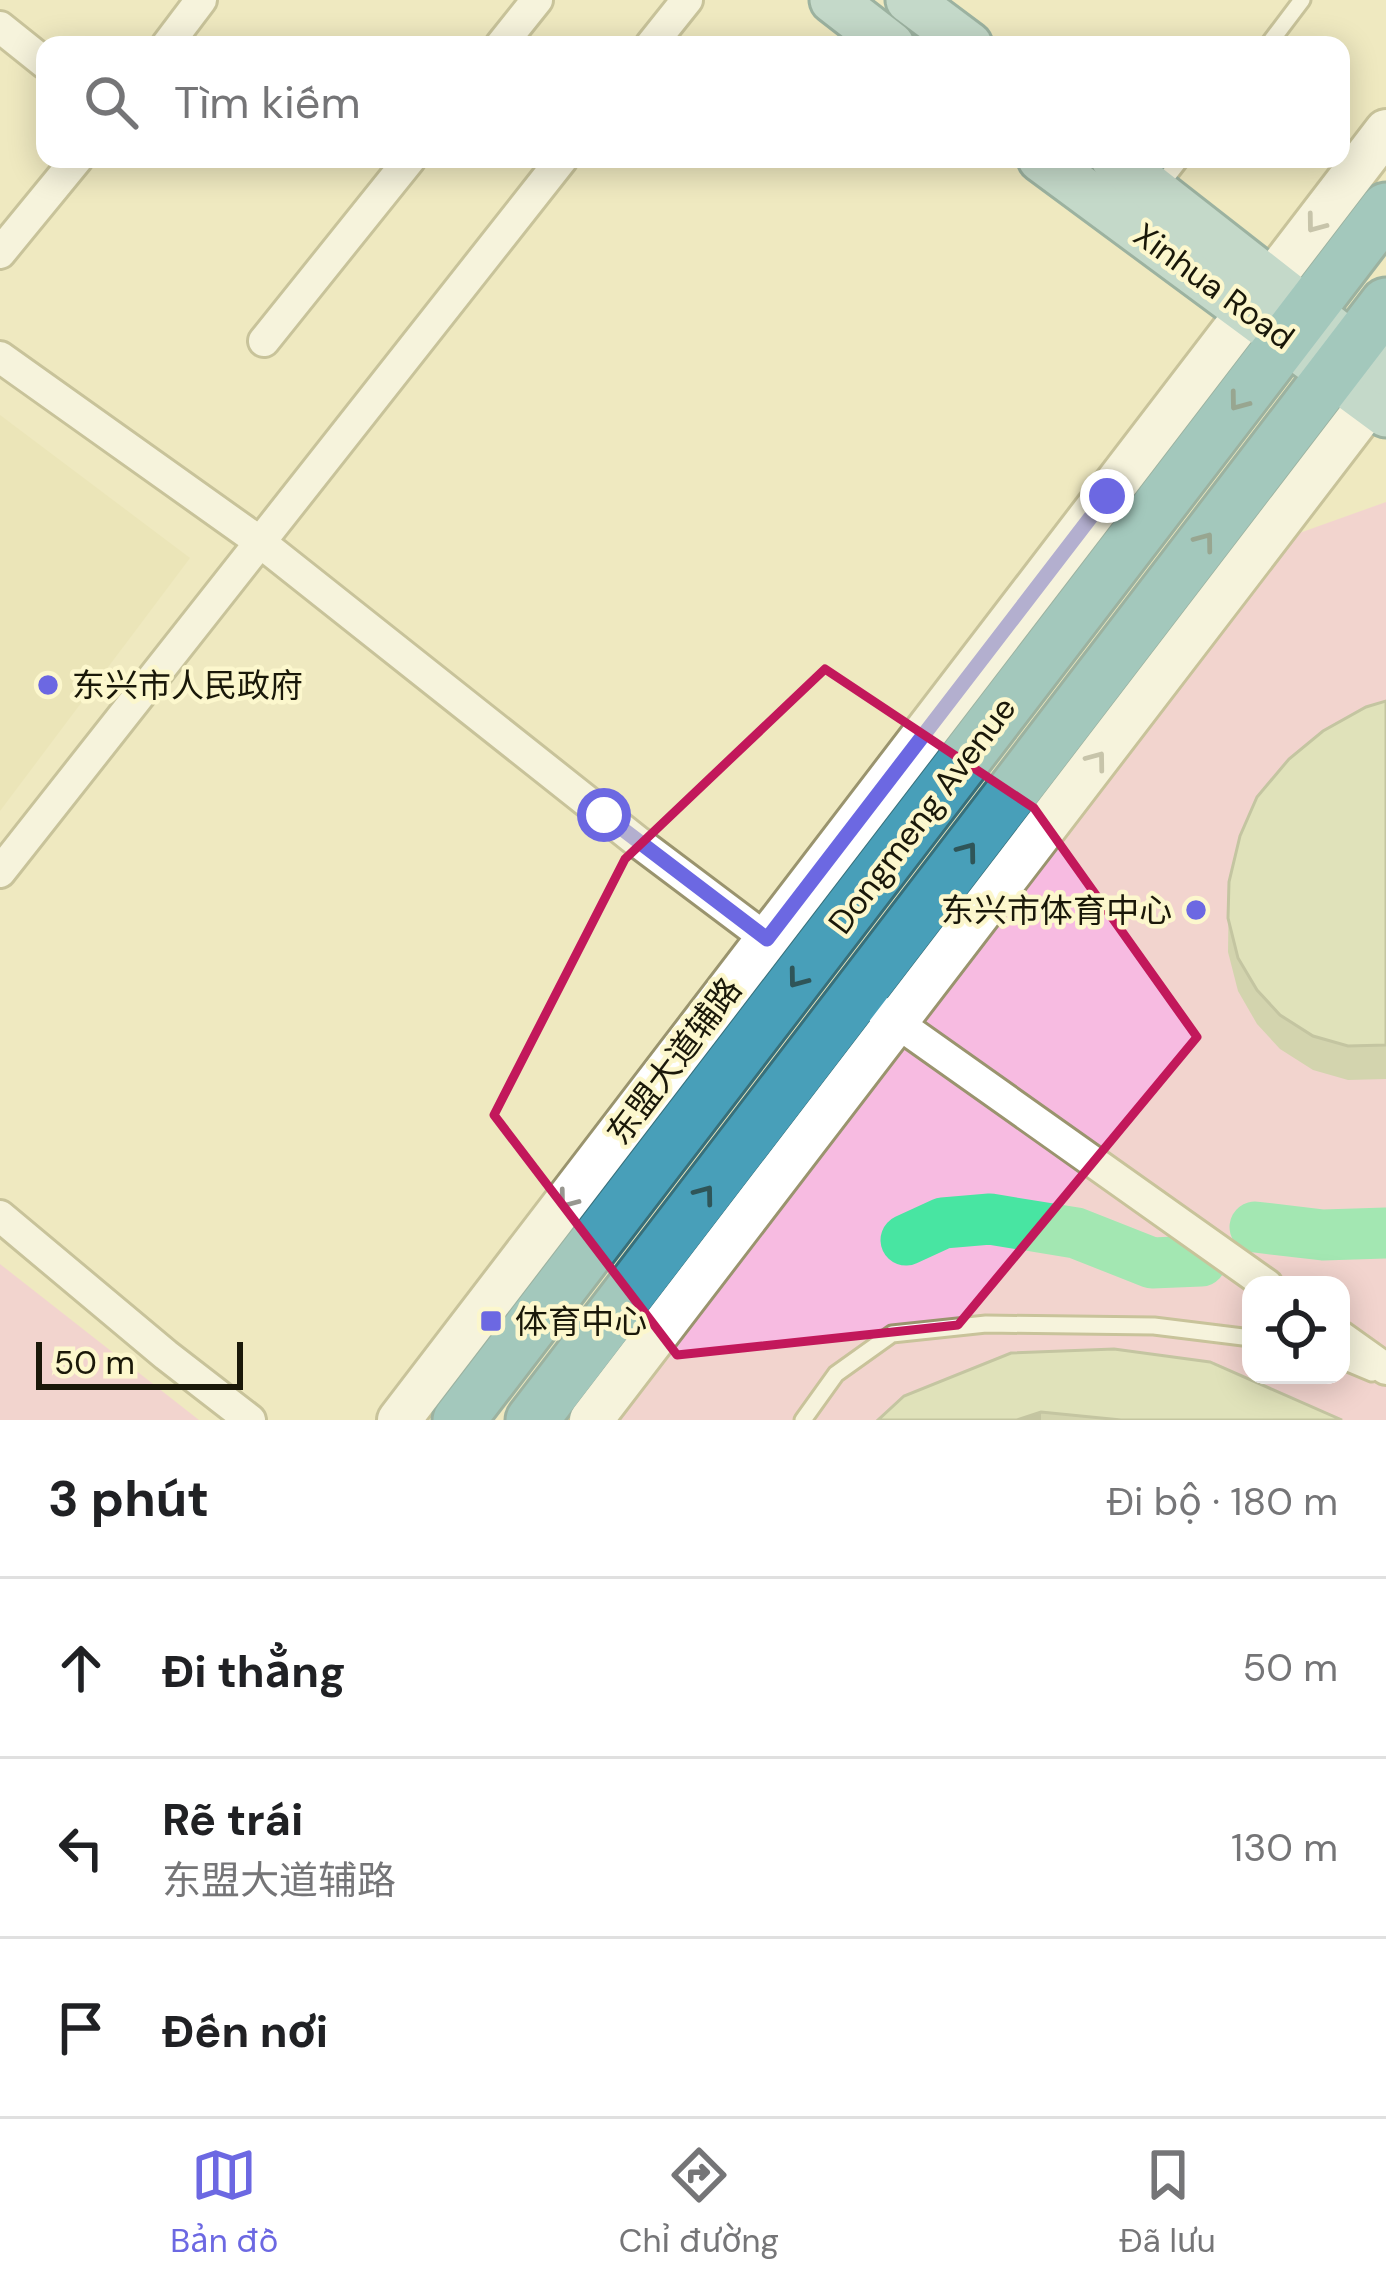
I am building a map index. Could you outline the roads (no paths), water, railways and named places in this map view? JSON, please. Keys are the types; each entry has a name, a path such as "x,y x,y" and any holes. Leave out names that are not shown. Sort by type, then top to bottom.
{"highway":[{"name":"Dongmeng Avenue","path":"459,1420 1279,311 1386,209"},
{"name":"Dongmeng Avenue","path":"532,1420 877,1008 1369,382 1386,304"}],"main road":[{"path":"833,0 879,36"},
{"path":"909,0 957,36"},
{"name":"Xinhua Road","path":"1055,168 1279,311 1369,382"},
{"name":"Xinhua Road","path":"1169,175 1279,311"}],"street":[{"path":"173,36 201,0"},
{"path":"508,36 537,0"},
{"path":"658,36 687,0"},
{"path":"0,27 36,56"},
{"name":"东盟大道辅路","path":"399,1420 767,939 1279,311 1386,131"},
{"path":"0,253 69,168"},
{"path":"263,341 403,168"},
{"path":"0,872 555,168"},
{"path":"0,357 260,542 767,939"},
{"path":"591,1420 877,1008 1254,1276"},
{"path":"0,1216 250,1420"},
{"path":"1350,1343 1386,1369"}],"lane":[{"path":"1275,36 1302,0"},
{"path":"803,1420 836,1374 892,1334 986,1324 1154,1326 1242,1337"},
{"path":"1350,1364 1386,1378"}],"waterway":[{"path":"906,1240 943,1223 990,1219 1076,1233 1152,1263 1201,1261"},
{"path":"1255,1227 1323,1235 1386,1233"}],"place":[{"name":"东兴市人民政府","path":"48,685"},
{"name":"东兴市体育中心","path":"1196,910"},
{"name":"体育中心","path":"491,1321"}]}
